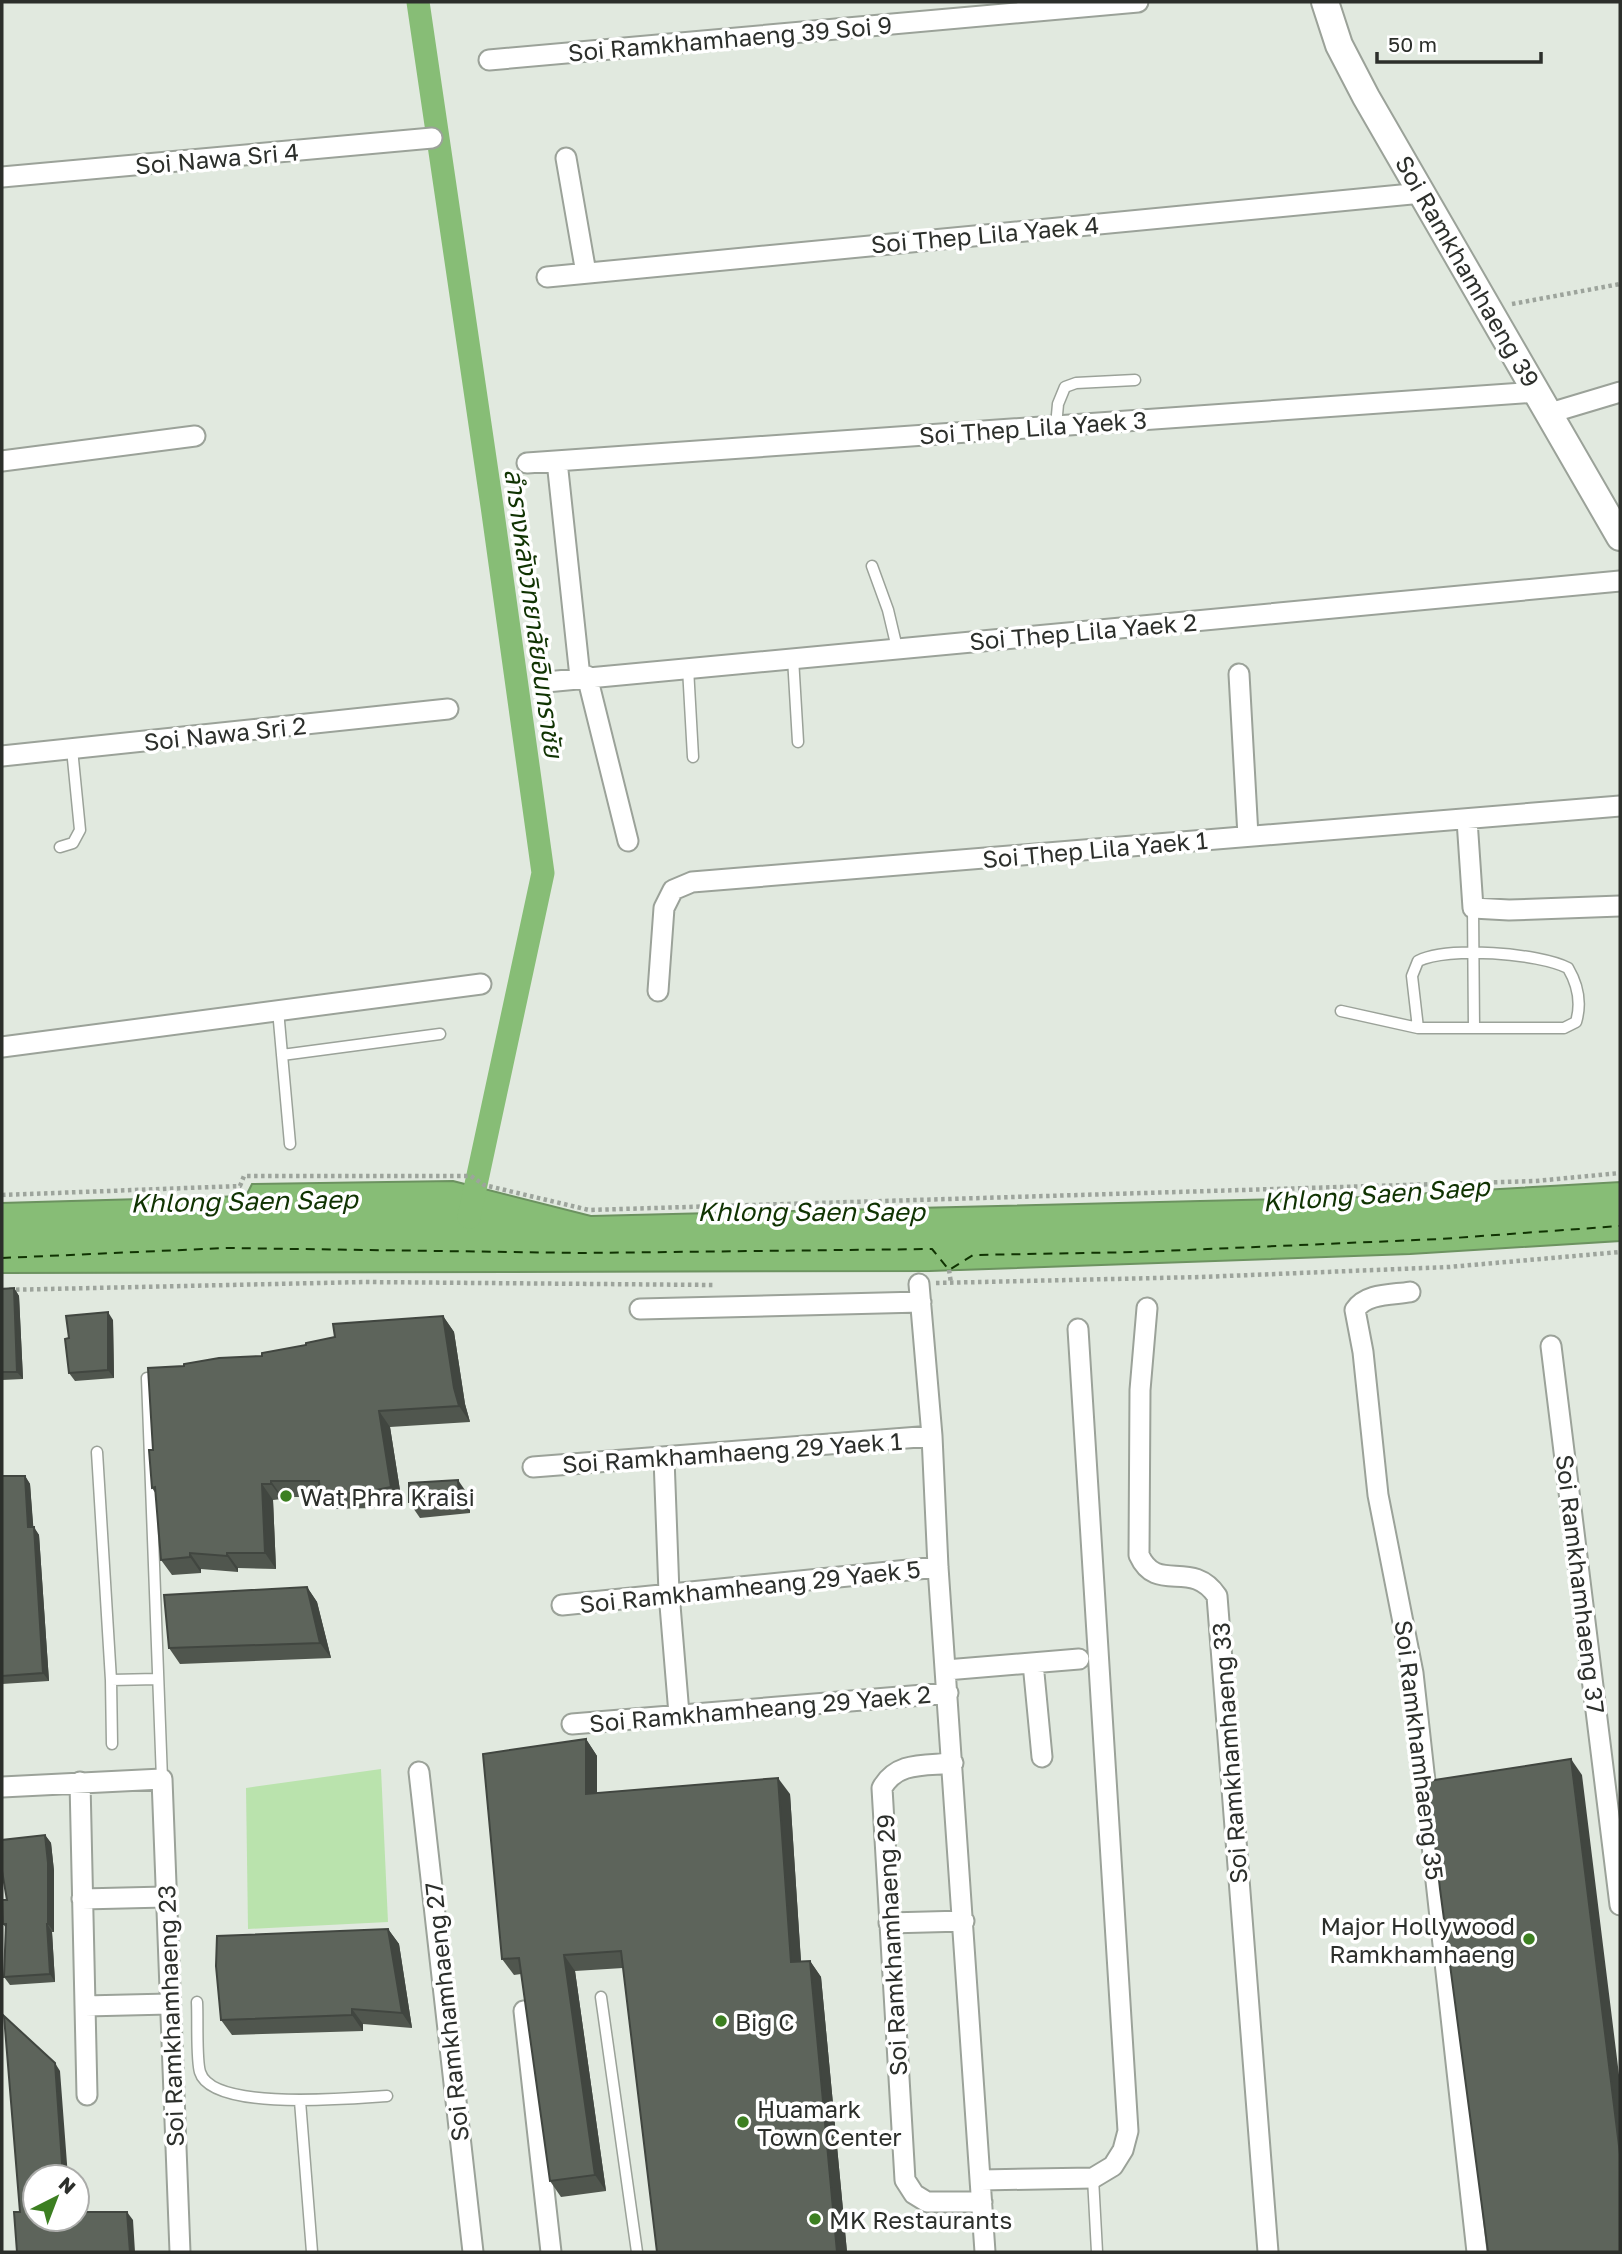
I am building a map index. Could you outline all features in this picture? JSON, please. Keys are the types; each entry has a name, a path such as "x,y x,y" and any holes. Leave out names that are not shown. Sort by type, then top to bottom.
{"main road":[{"name":"Soi Ramkhamhaeng 39","path":"1325,2 1339,45 1366,97 1620,537"}],"street":[{"name":"Soi Ramkhamhaeng 39 Soi 9","path":"489,60 1024,6 1138,2"},
{"name":"Soi Nawa Sri 4","path":"2,177 432,138"},
{"path":"566,158 586,273"},
{"name":"Soi Thep Lila Yaek 4","path":"547,277 1422,192"},
{"name":"Soi Thep Lila Yaek 3","path":"527,463 1056,426 1544,402 1620,392"},
{"path":"2,461 195,436"},
{"path":"557,461 583,677 628,841"},
{"name":"Soi Thep Lila Yaek 2","path":"547,682 1620,581"},
{"path":"1239,674 1248,836"},
{"name":"Soi Nawa Sri 2","path":"2,756 448,709"},
{"name":"Soi Thep Lila Yaek 1","path":"658,991 664,908 673,890 692,882 1620,806"},
{"path":"1467,820 1473,908 1509,910 1620,906"},
{"path":"2,1047 481,984"},
{"name":"Soi Ramkhamhaeng 35","path":"1410,1292 1369,1298 1355,1310 1363,1352 1378,1495 1408,1639 1432,1785 1477,2252"},
{"path":"640,1309 920,1293 932,1436 938,1567 985,2252"},
{"name":"Soi Ramkhamhaeng 33","path":"1147,1308 1140,1390 1139,1555 1144,1566 1159,1575 1191,1576 1208,1583 1217,1595 1268,2252"},
{"path":"981,2180 1093,2178 1113,2166 1123,2150 1128,2131 1078,1329"},
{"name":"Soi Ramkhamhaeng 37","path":"1551,1346 1620,1905"},
{"name":"Soi Ramkhamhaeng 29 Yaek 1","path":"533,1467 932,1436"},
{"path":"664,1458 669,1592 679,1714"},
{"name":"Soi Ramkhamheang 29 Yaek 5","path":"562,1605 669,1592 938,1567"},
{"path":"946,1670 1079,1659"},
{"path":"1033,1663 1042,1757"},
{"name":"Soi Ramkhamheang 29 Yaek 2","path":"572,1724 948,1693"},
{"name":"Soi Ramkhamhaeng 29","path":"953,1763 899,1769 888,1777 882,1788 905,2180 914,2194 927,2202 982,2202"},
{"name":"Soi Ramkhamhaeng 27","path":"419,1772 473,2252"},
{"path":"2,1787 162,1779"},
{"name":"Soi Ramkhamhaeng 23","path":"162,1779 180,2252"},
{"path":"80,1782 87,2095"},
{"path":"82,1899 165,1897"},
{"path":"889,1923 964,1921"},
{"path":"85,2006 169,2004"},
{"path":"524,2011 551,2252"}],"lane":[{"path":"1056,426 1058,404 1065,387 1076,383 1135,380"},
{"path":"872,566 888,610 897,648"},
{"path":"793,657 799,742"},
{"path":"688,667 693,757"},
{"path":"60,847 73,843 80,830 72,749"},
{"path":"1473,908 1474,1028"},
{"path":"1341,1011 1418,1028 1564,1028 1576,1022 1580,1010 1576,982 1568,968 1532,956 1428,956 1418,961 1412,976 1418,1028"},
{"path":"278,1010 290,1144"},
{"path":"282,1055 440,1034"},
{"path":"147,1378 162,1779"},
{"path":"97,1452 111,1680 112,1744"},
{"path":"111,1680 157,1679"},
{"path":"601,1997 637,2252"},
{"path":"197,2001 200,2073 209,2083 225,2092 250,2098 300,2101 387,2096"},
{"path":"300,2101 313,2252"},
{"path":"1093,2178 1097,2252"}],"path":[{"path":"1490,308 1620,284"},
{"path":"2,1195 240,1186 244,1175 471,1176 484,1185 589,1210 1536,1181 1620,1174"},
{"path":"920,1293 951,1283 1449,1267 1620,1252"},
{"path":"949,1270 951,1283"},
{"path":"2,1290 365,1282 727,1285"}],"shaded area":[{"path":"381,1769 388,1922 248,1929 246,1788"}],"water":[{"name":"Khlong Saen Saep","path":"453,1181 591,1216 1362,1197 1620,1182 1620,1241 1410,1254 930,1271 2,1273 2,1203 246,1196 252,1184"}],"building":[{"path":"14,1288 17,1372 2,1372 2,1289"},
{"path":"108,1312 108,1370 69,1373 65,1339 69,1338 66,1316"},
{"path":"443,1316 459,1406 379,1411 391,1487 361,1493 320,1494 319,1481 271,1481 271,1484 262,1484 265,1553 227,1553 227,1556 190,1553 190,1557 161,1560 149,1450 153,1450 148,1368 184,1366 219,1358 262,1356 262,1353 335,1337 333,1324"},
{"path":"2,1476 25,1476 28,1527 34,1527 43,1673 2,1676"},
{"path":"458,1480 459,1497 409,1502 409,1483"},
{"path":"307,1587 320,1643 169,1648 164,1595"},
{"path":"586,1739 586,1794 778,1778 791,1962 810,1961 837,2252 657,2252 621,1951 564,1955 595,2175 550,2181 519,1958 502,1959 483,1754"},
{"name":"Major Hollywood Ramkhamhaeng","path":"1571,1759 1620,2154 1620,2252 1488,2252 1428,1781"},
{"path":"45,1835 50,1974 4,1977 6,1924 3,1924 2,1900 7,1900 2,1871 2,1840"},
{"path":"388,1929 402,2013 352,2009 352,2015 221,2020 216,1966 217,1936"},
{"path":"4,2016 55,2063 62,2163 21,2163 21,2233 91,2233 91,2212 127,2212 130,2252 17,2252 14,2212 20,2212"}],"waterway":[{"name":"ลำรางหลังวิทยาลัยอินทราชัย","path":"418,2 543,873 469,1217"}],"ferry route":[{"path":"2,1258 226,1248 582,1253 932,1249 949,1270 973,1255 1139,1252 1440,1239 1620,1226"}],"place":[{"name":"Wat Phra Kraisi","path":"286,1496"},
{"name":"Major Hollywood Ramkhamhaeng","path":"1529,1939"},
{"name":"Big C","path":"721,2021"},
{"name":"Huamark Town Center","path":"743,2122"},
{"name":"MK Restaurants","path":"815,2219"}]}
